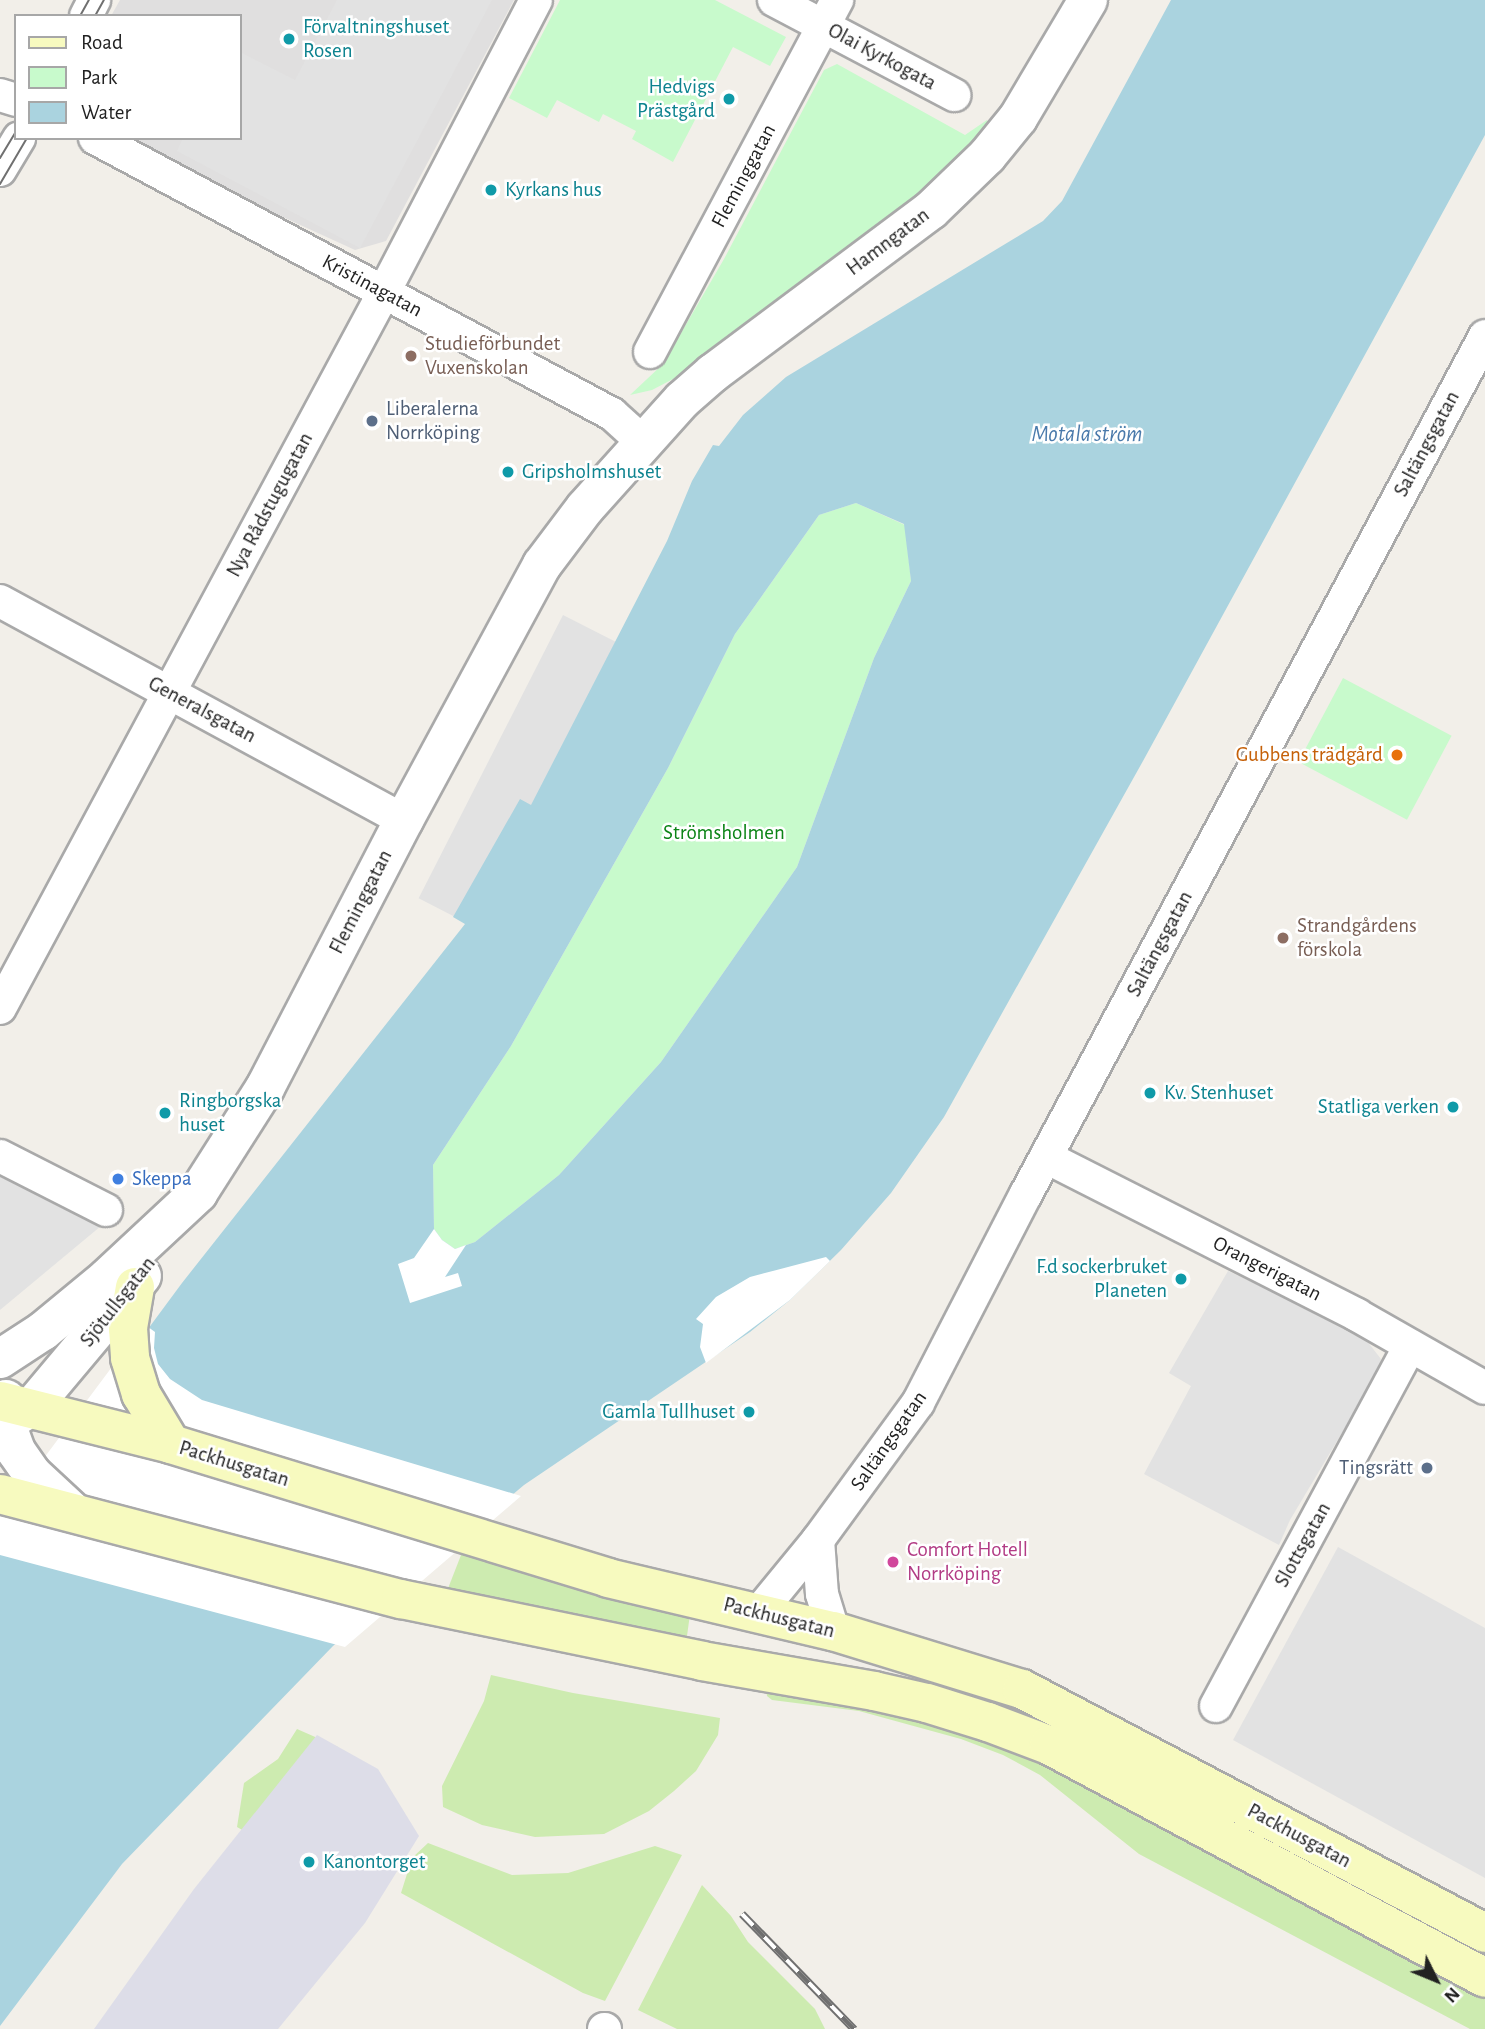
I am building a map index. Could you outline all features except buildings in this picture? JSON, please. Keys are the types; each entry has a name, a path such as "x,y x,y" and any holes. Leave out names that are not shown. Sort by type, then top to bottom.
{"main road":[{"path":"135,1287 128,1345 141,1394 171,1444"},
{"name":"Packhusgatan","path":"9,1412 73,1418 171,1444 608,1578 759,1612 1022,1689 1485,1933"},
{"name":"Packhusgatan","path":"16,1488 72,1511 401,1599 702,1661 874,1691 927,1703 988,1722 1049,1745 1485,1977"}],"street":[{"name":"Nya Rådstugugatan","path":"0,1008 384,292 537,0"},
{"name":"Olai Kyrkogata","path":"774,0 830,13 954,95"},
{"name":"Hamngatan","path":"644,443 682,400 713,373 931,210 987,156 1018,118 1088,0"},
{"name":"Fleminggatan","path":"650,352 830,13"},
{"path":"0,170 18,140"},
{"name":"Kristinagatan","path":"99,140 612,414 644,443"},
{"name":"Saltängsgatan","path":"759,1612 818,1540 918,1402 1046,1157 1481,354"},
{"name":"Fleminggatan","path":"0,1359 43,1331 107,1278 198,1193 265,1088 404,820 542,565 585,508 644,443"},
{"name":"Generalsgatan","path":"0,601 404,820"},
{"path":"0,1156 106,1210"},
{"name":"Orangerigatan","path":"1046,1157 1357,1315 1485,1388"},
{"name":"Sjötullsgatan","path":"9,1412 135,1287 198,1193"},
{"name":"Fleminggatan","path":"9,1412 16,1364 43,1331"},
{"name":"Slottsgatan","path":"1216,1706 1410,1346"},
{"path":"9,1412 16,1451 16,1488"},
{"path":"818,1540 822,1594 833,1632"}],"shaded area":[{"path":"120,0 514,0 386,241 355,250 115,140 242,140 242,14 112,14"},
{"path":"337,0 492,0 360,248 177,151 182,140 242,140 242,53 295,80"},
{"path":"563,615 616,642 471,925 419,898"},
{"path":"0,1165 107,1221 0,1310"},
{"path":"1228,1271 1339,1322 1367,1341 1381,1359 1377,1374 1290,1520 1279,1545 1144,1474 1191,1386 1169,1373"},
{"path":"1338,1547 1485,1628 1485,1878 1233,1740"},
{"name":"Kanontorget","path":"317,1735 378,1769 419,1836 365,1923 278,2029 94,2029 194,1889"}],"green space":[{"path":"560,0 715,0 786,37 770,66 733,47 673,162 632,139 636,131 603,114 599,122 557,100 547,118 509,98"},
{"path":"837,64 965,135 987,120 989,124 964,154 924,190 675,378 652,390 630,395 663,364 724,259 824,70"},
{"name":"Strömsholmen","path":"856,503 905,525 911,581 874,658 797,867 661,1062 559,1175 475,1242 455,1249 442,1240 434,1229 433,1165 511,1046 668,768 735,634 819,515"},
{"path":"1343,678 1452,736 1407,820 1298,762"},
{"path":"463,1550 690,1614 687,1636 580,1622 447,1591"},
{"path":"491,1675 573,1693 720,1718 718,1735 696,1771 674,1791 649,1811 604,1834 535,1837 482,1825 443,1807 442,1786 484,1701"},
{"path":"766,1689 803,1693 944,1724 1047,1764 1485,1997 1485,2029 1470,2029 1139,1854 1040,1775 1003,1755 961,1739 859,1711 772,1700 767,1696"},
{"path":"297,1729 338,1747 251,1835 237,1827 244,1783 278,1759"},
{"path":"428,1843 512,1875 568,1873 655,1846 682,1855 605,2001 583,1993 401,1893 412,1858"},
{"path":"702,1885 731,1916 748,1942 815,2009 825,2029 677,2029 638,2010"}],"water":[{"name":"Motala ström","path":"1171,0 1485,0 1485,135 1143,761 944,1117 891,1193 841,1250 790,1300 750,1332 524,1485 333,1646 122,1864 0,2026 0,1529 182,1283 465,924 453,917 520,799 531,805 667,541 692,481 713,445 719,446 743,415 786,377 1043,221 1062,201","holes":["856,503 904,524 911,581 874,658 797,867 661,1062 559,1175 475,1242 455,1249 442,1240 434,1229 433,1165 511,1046 668,768 735,634 819,515"]}],"pier":[{"path":"434,1229 442,1240 455,1249 466,1245 445,1277 458,1273 462,1286 410,1303 398,1264 414,1258"},
{"path":"826,1257 830,1261 790,1300 706,1363 700,1347 703,1324 696,1319 716,1297 750,1277"},
{"path":"144,1324 155,1332 154,1348 158,1364 170,1379 202,1400 521,1496 345,1647 0,1555 0,1517"}],"tram line":[{"path":"81,14 89,0"},
{"path":"96,14 104,0"},
{"path":"0,158 14,134"},
{"path":"0,184 26,140"}],"railway":[{"path":"742,1914 854,2029"}],"place":[{"name":"Förvaltningshuset Rosen","path":"289,39"},
{"name":"Hedvigs Prästgård","path":"729,99"},
{"name":"Kyrkans hus","path":"491,190"},
{"name":"Studieförbundet Vuxenskolan","path":"411,356"},
{"name":"Liberalerna Norrköping","path":"372,421"},
{"name":"Gripsholmshuset","path":"508,472"},
{"name":"Gubbens trädgård","path":"1397,755"},
{"name":"Strandgårdens förskola","path":"1283,938"},
{"name":"Kv. Stenhuset","path":"1150,1093"},
{"name":"Statliga verken","path":"1453,1107"},
{"name":"Ringborgska huset","path":"165,1113"},
{"name":"Skeppa","path":"118,1179"},
{"name":"F.d sockerbruket Planeten","path":"1181,1279"},
{"name":"Gamla Tullhuset","path":"749,1412"},
{"name":"Tingsrätt","path":"1427,1468"},
{"name":"Comfort Hotell Norrköping","path":"893,1562"},
{"name":"Kanontorget","path":"309,1862"}]}
